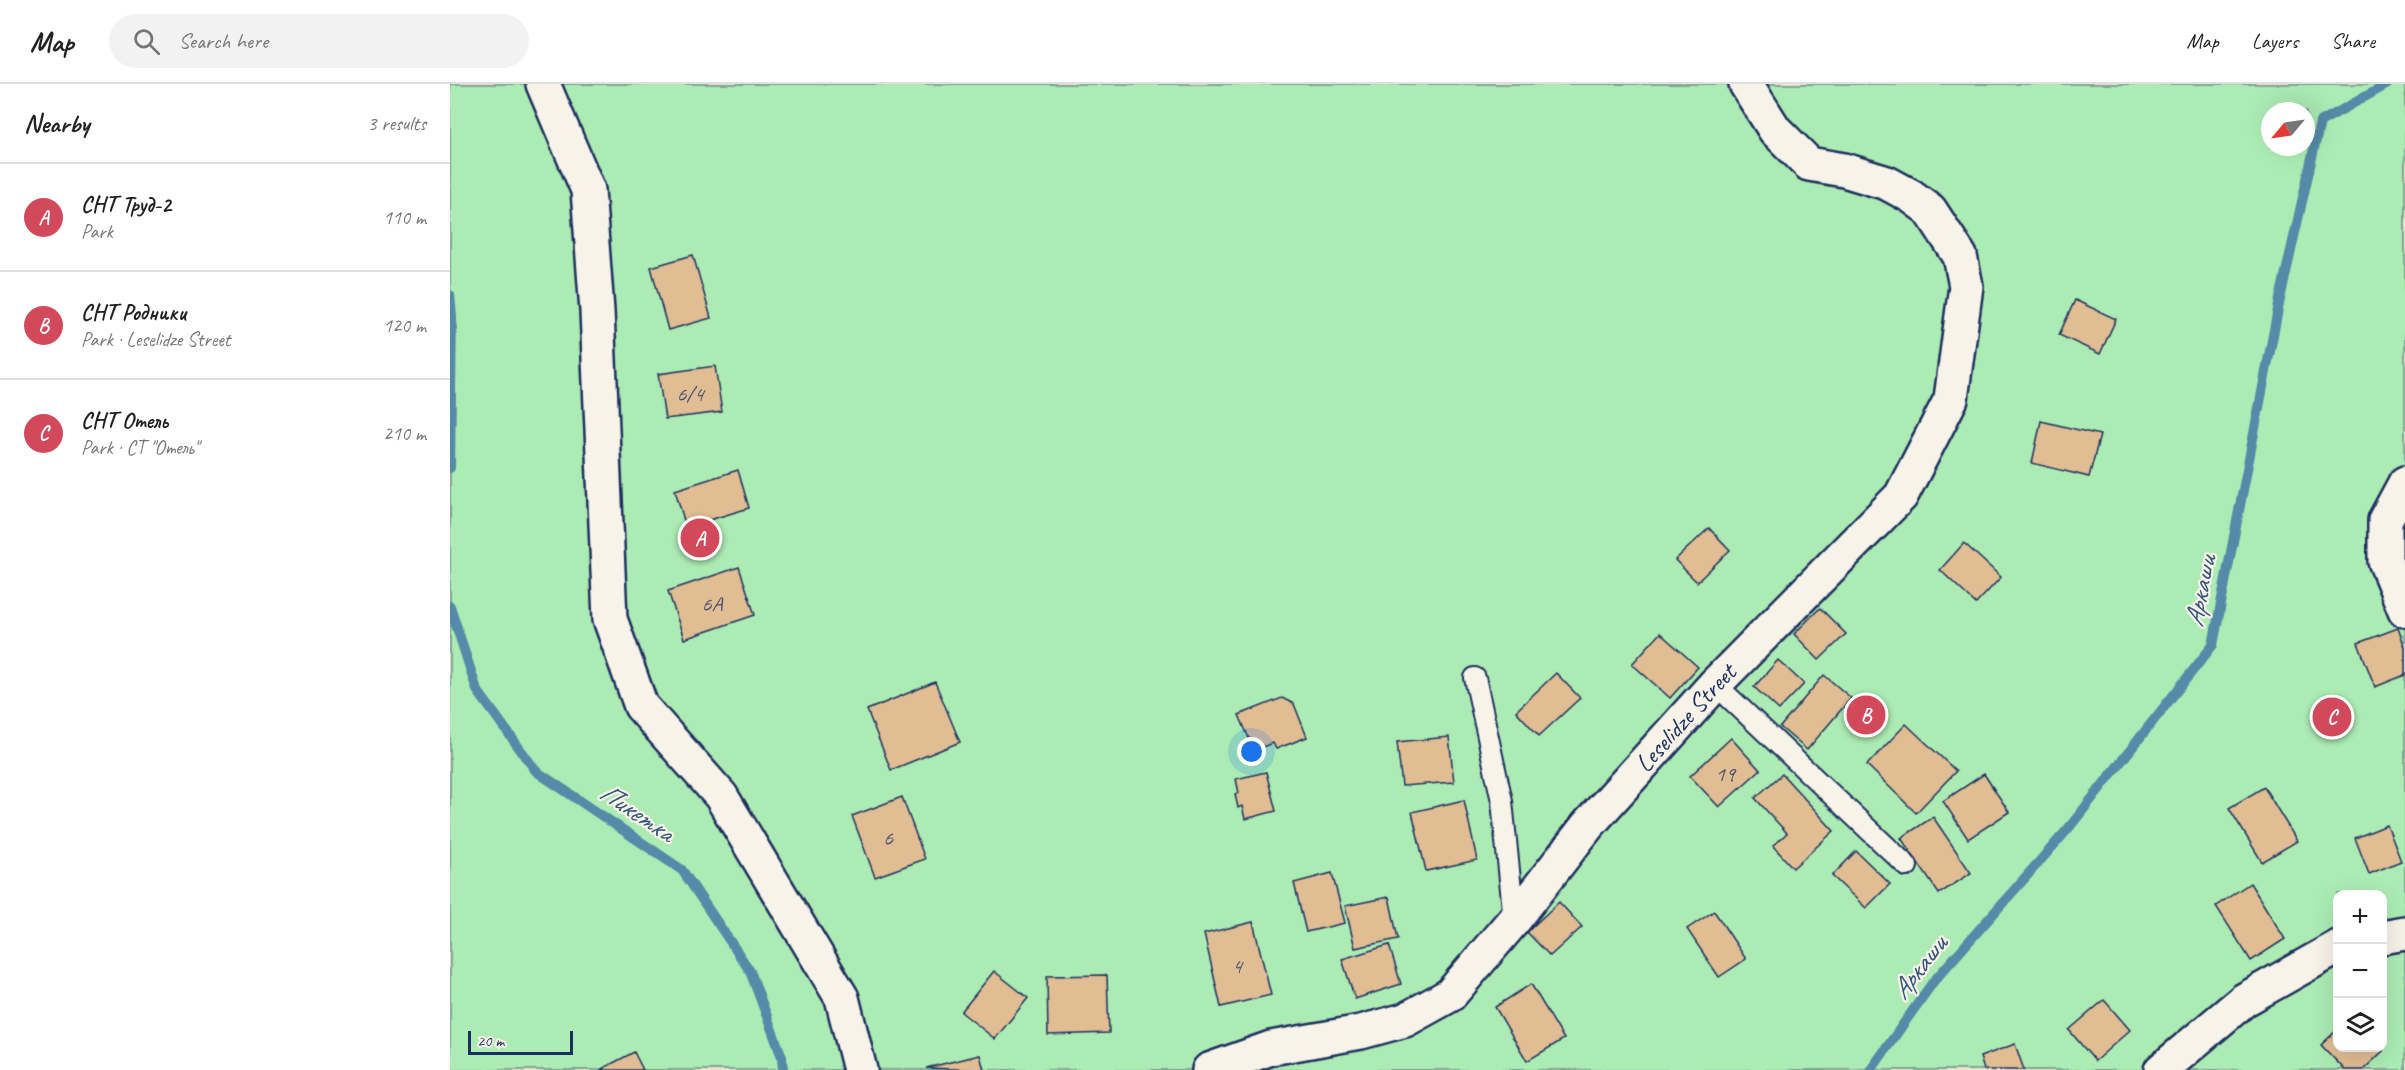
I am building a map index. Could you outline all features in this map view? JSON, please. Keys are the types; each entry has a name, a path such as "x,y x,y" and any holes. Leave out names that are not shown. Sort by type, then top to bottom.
{"street":[{"path":"543,84 588,190 597,311 610,619 640,706 721,796 842,998 860,1070"},
{"name":"Leselidze Street","path":"1209,1070 1271,1048 1361,1032 1405,1020 1450,995 1514,920 1588,825 1714,684 1901,496 1951,399 1966,286 1960,256 1930,210 1911,196 1887,183 1844,170 1809,164 1775,130 1746,84"},
{"path":"2405,483 2385,520 2385,561 2405,610"},
{"path":"2387,936 2405,933"},
{"path":"2161,1070 2244,1000 2333,949"}],"lane":[{"path":"1475,678 1502,801 1514,920"},
{"path":"1714,684 1907,866"}],"green space":[{"path":"450,84 2405,84 2405,1070 450,1070"}],"building":[{"path":"693,255 711,318 668,330 651,267"},
{"path":"2075,300 2116,319 2100,354 2059,335"},
{"path":"715,366 722,412 665,419 658,374"},
{"path":"2041,421 2100,435 2089,477 2032,463"},
{"path":"738,470 749,508 686,527 675,490"},
{"path":"1709,528 1730,550 1697,582 1675,560"},
{"path":"1964,543 2001,577 1976,604 1940,570"},
{"path":"739,567 755,615 684,639 668,591"},
{"path":"1820,608 1846,634 1819,660 1794,634"},
{"path":"2398,628 2405,647 2405,675 2375,687 2358,643"},
{"path":"1660,633 1698,667 1670,698 1632,664"},
{"path":"1778,660 1804,684 1779,710 1754,687"},
{"path":"1556,673 1580,698 1539,736 1516,711"},
{"path":"1824,675 1851,698 1807,750 1780,727"},
{"path":"935,682 960,742 891,770 867,710"},
{"path":"1282,698 1294,704 1307,737 1276,749 1273,743 1254,750 1239,715"},
{"path":"1906,724 1956,771 1916,813 1867,765"},
{"path":"1449,737 1454,782 1402,786 1397,742"},
{"path":"1731,738 1760,770 1719,807 1690,776"},
{"path":"1266,772 1276,811 1245,819 1242,806 1238,808 1235,794 1239,793 1236,779"},
{"path":"1782,774 1834,831 1793,868 1773,846 1787,833 1755,798"},
{"path":"1984,774 2009,812 1968,839 1943,801"},
{"path":"2264,787 2297,841 2262,862 2229,808"},
{"path":"902,797 925,859 875,877 852,816"},
{"path":"1464,800 1477,860 1426,871 1412,812"},
{"path":"1933,817 1971,873 1939,894 1901,838"},
{"path":"2387,825 2401,861 2369,874 2355,838"},
{"path":"1856,851 1890,884 1866,908 1832,876"},
{"path":"1332,873 1345,923 1306,932 1294,883"},
{"path":"2250,883 2285,939 2251,961 2216,906"},
{"path":"1389,897 1398,939 1355,948 1345,906"},
{"path":"1559,902 1582,927 1550,956 1527,932"},
{"path":"1714,911 1746,959 1719,977 1687,929"},
{"path":"1253,922 1271,995 1221,1007 1204,934"},
{"path":"1389,945 1401,984 1355,999 1342,959"},
{"path":"994,971 1028,998 995,1039 961,1012"},
{"path":"1107,975 1109,1033 1048,1035 1047,976"},
{"path":"1531,984 1564,1039 1527,1061 1495,1007"},
{"path":"2104,1000 2130,1030 2095,1061 2069,1030"},
{"path":"2333,1034 2333,1052 2382,1052 2363,1070 2345,1070 2321,1045"},
{"path":"2015,1044 2024,1070 1984,1070 1980,1057"},
{"path":"634,1052 643,1070 600,1070"},
{"path":"980,1055 984,1070 926,1068"}],"waterway":[{"name":"Аркаши","path":"1871,1070 1933,982 2068,829 2213,645 2280,299 2320,122 2388,84"},
{"name":"Пикетка","path":"450,295 452,316 450,468"},
{"name":"Пикетка","path":"450,606 477,690 536,771 682,870 750,971 782,1057 783,1070"}],"place":[{"name":"СНТ Труд-2","path":"700,538"},
{"name":"СНТ Родники","path":"1866,715"},
{"name":"СНТ Отель","path":"2332,717"}]}
